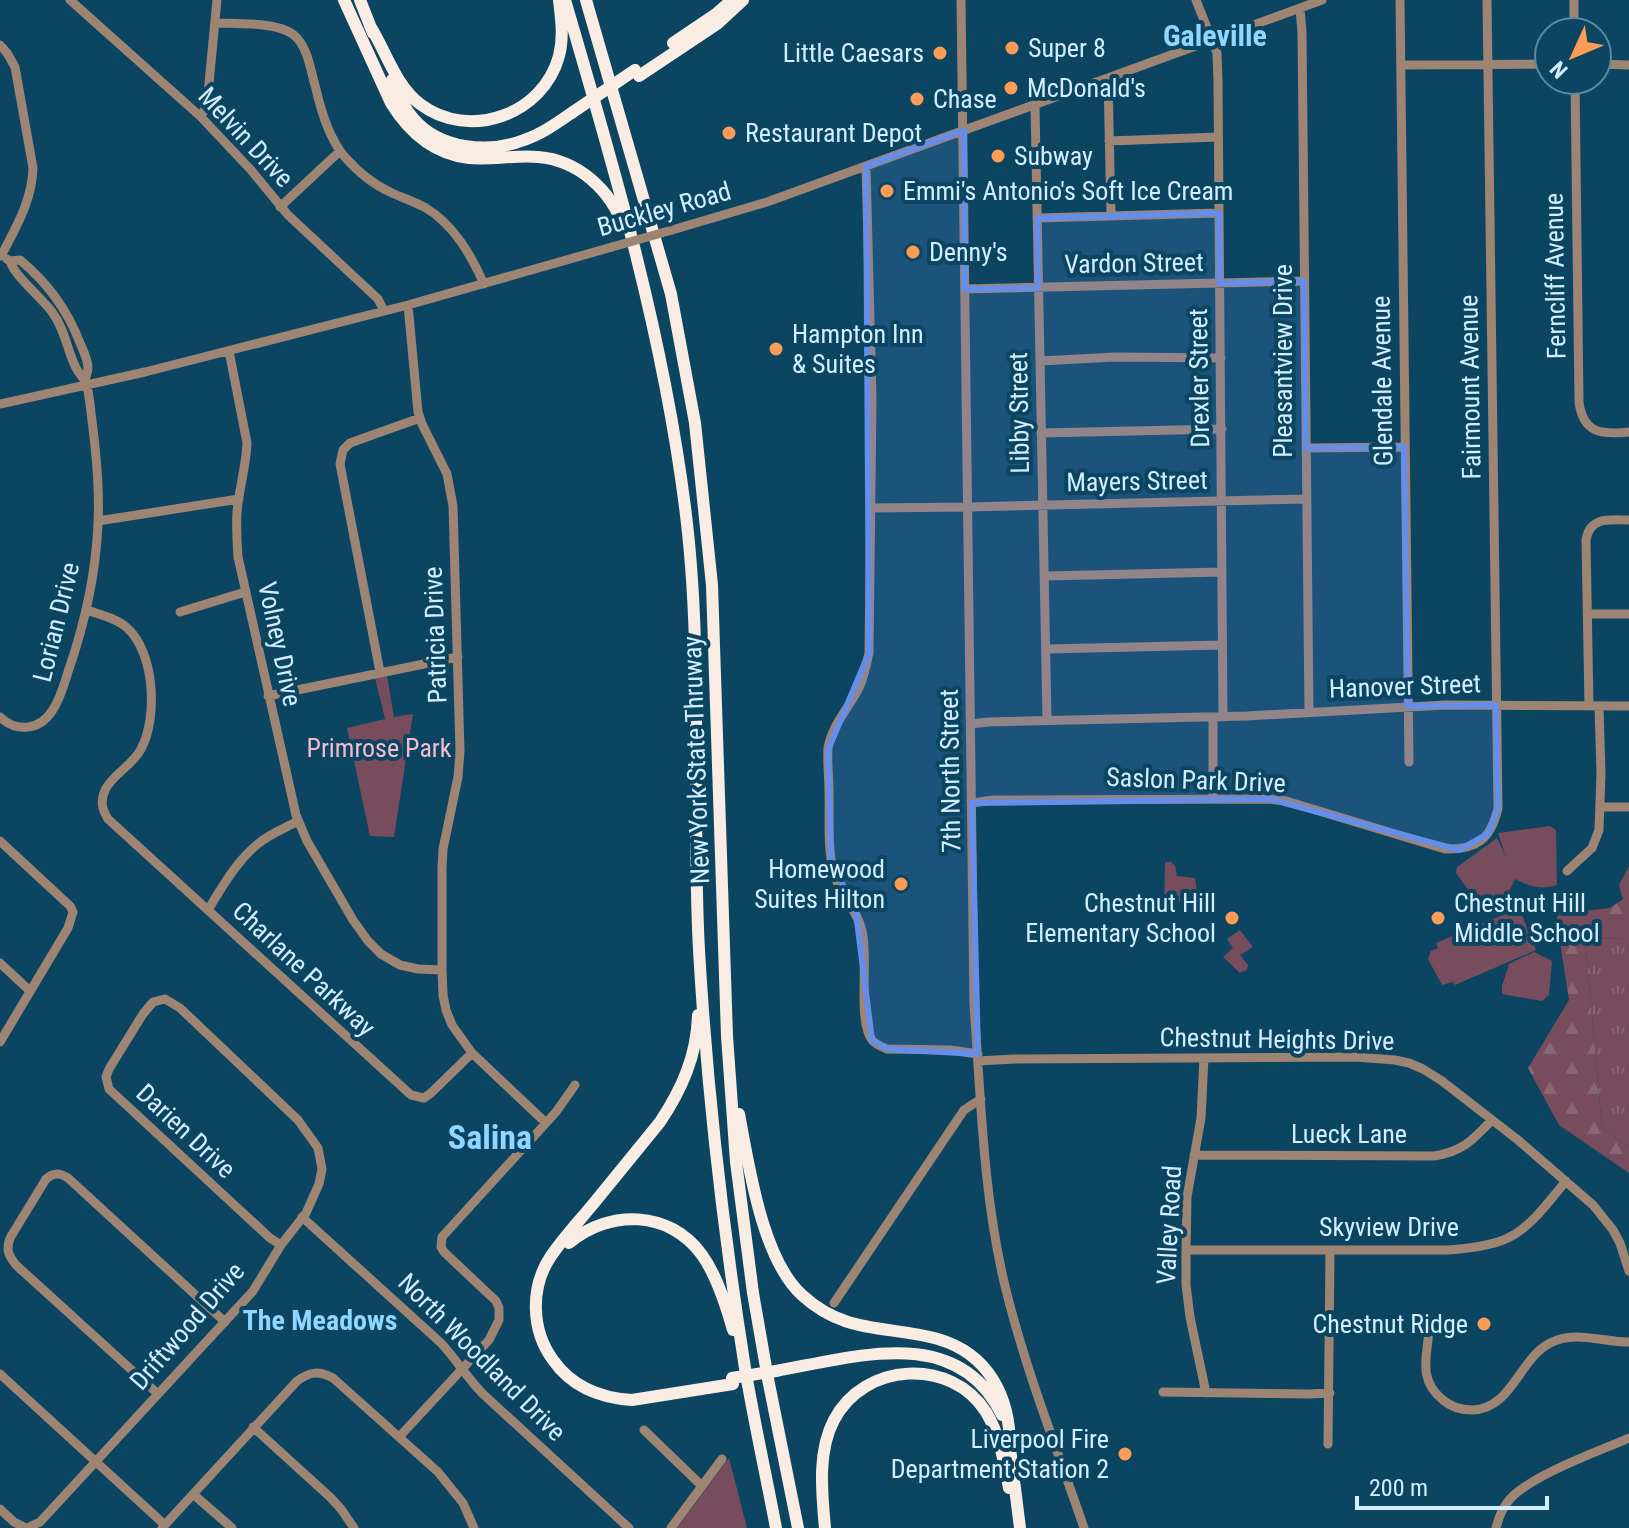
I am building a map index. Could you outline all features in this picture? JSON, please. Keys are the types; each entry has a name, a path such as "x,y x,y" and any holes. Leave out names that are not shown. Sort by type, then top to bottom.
{"highway":[{"path":"344,0 391,103 411,130 437,149 469,158 539,157 567,165 591,178 620,217 644,283"},
{"path":"360,0 413,118 439,138 473,147 506,146 535,136 575,115 717,24 743,0"},
{"path":"370,26 401,84 423,106 457,120 488,120 518,110 546,85 561,43 559,0"},
{"name":"New York State Thruway","path":"565,0 629,220 667,386 686,507 695,651 699,948 720,1194 745,1370 776,1528"},
{"name":"New York State Thruway","path":"586,0 671,294 695,423 712,585 727,1036 736,1162 753,1293 798,1528"},
{"path":"637,73 732,0"},
{"path":"483,158 533,145 555,133 575,115"},
{"path":"699,948 697,1027 684,1080 660,1122 551,1256 538,1285 536,1312 544,1344 560,1370 583,1388 599,1395 632,1400 875,1354 912,1353 945,1360 974,1377 987,1390 1001,1413 1007,1428 1020,1528"},
{"path":"727,1036 747,1157 760,1210 769,1240 792,1285 821,1310 841,1320 939,1340 959,1347 974,1358 998,1387 1007,1409 1010,1447"},
{"path":"733,1381 633,1395 606,1392 579,1380 562,1365 552,1349 541,1319 544,1285 559,1254 580,1233 606,1221 641,1218 672,1229 696,1247 709,1267 725,1302 745,1370"},
{"path":"776,1373 889,1358 915,1359 950,1367 967,1377 981,1390 998,1417 1003,1433 1013,1528"},
{"path":"825,1528 823,1463 833,1420 862,1388 881,1378 902,1373 940,1377 957,1384 976,1400 994,1425 1009,1488"}],"street":[{"name":"Melvin Drive","path":"70,0 201,117 251,170 280,207 378,299 384,311"},
{"path":"201,117 207,104 217,0"},
{"name":"7th North Street","path":"961,0 974,1005 981,1099 993,1216 1006,1288 1084,1528"},
{"name":"Drexler Street","path":"1196,0 1217,53 1222,645 1213,799"},
{"name":"Buckley Road","path":"0,404 229,351 408,305 767,202 1322,0"},
{"name":"Glendale Avenue","path":"1400,0 1409,762"},
{"name":"Fairmount Avenue","path":"1487,0 1498,773"},
{"name":"Pleasantview Drive","path":"1306,5 1302,32 1309,712"},
{"path":"215,23 266,26 285,30 297,38 304,47 323,112 340,151 377,186 426,208 450,228 466,249 484,284"},
{"path":"0,45 15,67 33,168 26,206 4,257 54,315 77,371 86,383"},
{"path":"1401,65 1533,64"},
{"path":"1108,79 1111,216"},
{"name":"Ferncliff Avenue","path":"1575,96 1581,415 1586,425 1594,430 1629,432"},
{"name":"Libby Street","path":"1035,105 1047,720"},
{"path":"1109,141 1218,137"},
{"path":"280,207 340,151"},
{"path":"866,166 871,380 870,508"},
{"path":"1037,218 1219,213"},
{"name":"Lorian Drive","path":"0,717 11,725 25,728 40,723 52,712 87,610 98,521 97,468 86,383 88,367 82,348 65,309 45,282 20,260 4,257"},
{"name":"Vardon Street","path":"965,289 1304,281"},
{"name":"Patricia Drive","path":"408,305 420,418 442,462 452,493 460,751 458,777 443,849 443,995 446,1010 472,1053 546,1123"},
{"path":"54,315 65,309"},
{"name":"Volney Drive","path":"229,351 247,443 236,539 245,592 298,821 322,868 368,941 381,954 400,965 442,970"},
{"path":"1040,361 1116,357 1221,358"},
{"path":"380,672 344,494 340,457 350,443 420,418"},
{"path":"1041,433 1222,429"},
{"path":"1306,448 1404,447"},
{"path":"98,521 239,499"},
{"name":"Mayers Street","path":"870,508 1306,499"},
{"name":"Chestnut Heights Drive","path":"870,508 869,653 866,671 838,721 828,750 831,860 841,890 862,929 866,1017 872,1040 887,1049 950,1050 978,1057 1014,1059 1355,1057 1395,1060 1423,1069 1442,1081 1566,1181 1604,1216 1620,1243 1629,1271"},
{"path":"1567,871 1592,848 1597,837 1601,807 1588,614 1588,532 1601,521 1629,520"},
{"path":"1046,576 1222,572"},
{"path":"180,612 245,592"},
{"name":"Charlane Parkway","path":"87,610 117,620 128,628 140,645 151,686 152,707 143,747 106,788 102,799 102,808 109,820 411,1095 424,1098 472,1053"},
{"path":"1588,614 1629,614"},
{"path":"1047,649 1222,645"},
{"path":"268,696 458,657"},
{"name":"Hanover Street","path":"971,724 1218,717 1408,706 1629,706"},
{"name":"Saslon Park Drive","path":"972,803 993,800 1269,799 1286,801 1445,849 1459,850 1480,842 1495,822 1498,773"},
{"path":"1601,807 1629,807"},
{"path":"208,910 253,848 298,821"},
{"path":"0,841 73,912 68,928 0,1042"},
{"path":"0,963 30,991"},
{"name":"Driftwood Drive","path":"0,1509 26,1528 40,1522 253,1291 313,1200 319,1184 322,1169 318,1148 307,1131 180,1008 161,999"},
{"name":"Darien Drive","path":"161,999 153,1002 143,1014 109,1069 106,1077 109,1089 281,1245"},
{"name":"Valley Road","path":"1204,1058 1202,1107 1187,1197 1186,1285 1206,1393"},
{"path":"400,1436 489,1340 499,1320 496,1301 444,1252 442,1237 565,1102 575,1085"},
{"path":"834,1303 964,1110 981,1099"},
{"name":"Lueck Lane","path":"1194,1155 1434,1156 1461,1149 1492,1120"},
{"path":"158,1394 9,1257 7,1246 10,1238 46,1179 58,1173 68,1178 225,1322"},
{"name":"Skyview Drive","path":"1186,1250 1448,1250 1492,1245 1508,1239 1533,1222 1566,1181"},
{"name":"North Woodland Drive","path":"302,1217 441,1343 483,1394 629,1528"},
{"path":"1328,1444 1330,1250"},
{"path":"1429,1332 1425,1364 1429,1386 1445,1402 1474,1410 1493,1404 1503,1396 1531,1360 1549,1343 1576,1336 1629,1342"},
{"path":"0,1374 163,1526 297,1381 306,1375 321,1373 343,1386 438,1472 463,1503 474,1528"},
{"path":"1163,1392 1330,1393"},
{"path":"253,1427 330,1497 354,1528"},
{"path":"644,1430 702,1486"},
{"path":"1496,1528 1507,1502 1533,1481 1629,1438"},
{"path":"671,1528 722,1459"},
{"path":"193,1494 232,1528"}],"highlighted area":[{"path":"964,130 965,289 1038,288 1037,218 1219,213 1220,283 1304,281 1306,448 1404,447 1408,706 1496,705 1498,808 1488,834 1459,850 1269,799 972,803 978,1054 887,1049 872,1040 856,913 831,860 828,750 869,653 866,166"}],"green space":[{"name":"Primrose Park","path":"387,676 394,717 413,714 394,837 370,836 347,728 385,719 375,678"},
{"path":"1550,826 1556,830 1557,885 1536,887 1515,879 1504,900 1487,916 1456,873 1457,867 1497,838 1506,857 1498,833"},
{"path":"1165,862 1175,866 1177,876 1195,878 1198,899 1164,907"},
{"path":"1629,866 1629,938 1585,939 1602,1128 1629,1147 1629,1173 1559,1125 1528,1068 1569,1000 1557,914 1610,908 1623,899 1619,885"},
{"path":"1519,908 1536,950 1455,985 1453,982 1442,985 1428,959 1431,951 1438,948 1436,943"},
{"path":"1240,930 1253,947 1240,955 1248,965 1247,970 1240,973 1223,957 1233,948 1227,939"},
{"path":"1629,938 1629,1147 1602,1128 1585,939"},
{"path":"1534,952 1552,961 1549,995 1542,1001 1502,994 1509,964"},
{"path":"729,1458 747,1528 677,1528"}],"place":[{"name":"Super 8","path":"1012,48"},
{"name":"Little Caesars","path":"940,53"},
{"name":"McDonald's","path":"1011,88"},
{"name":"Chase","path":"917,99"},
{"name":"Restaurant Depot","path":"729,133"},
{"name":"Subway","path":"998,156"},
{"name":"Emmi's Antonio's Soft Ice Cream","path":"887,191"},
{"name":"Denny's","path":"913,252"},
{"name":"Hampton Inn & Suites","path":"776,349"},
{"name":"Homewood Suites Hilton","path":"901,884"},
{"name":"Chestnut Hill Elementary School","path":"1232,918"},
{"name":"Chestnut Hill Middle School","path":"1438,918"},
{"name":"Chestnut Ridge","path":"1484,1324"},
{"name":"Liverpool Fire Department Station 2","path":"1125,1454"}],"district":[{"name":"Galeville","path":"1215,35"},
{"name":"Salina","path":"490,1137"},
{"name":"The Meadows","path":"320,1320"}]}
